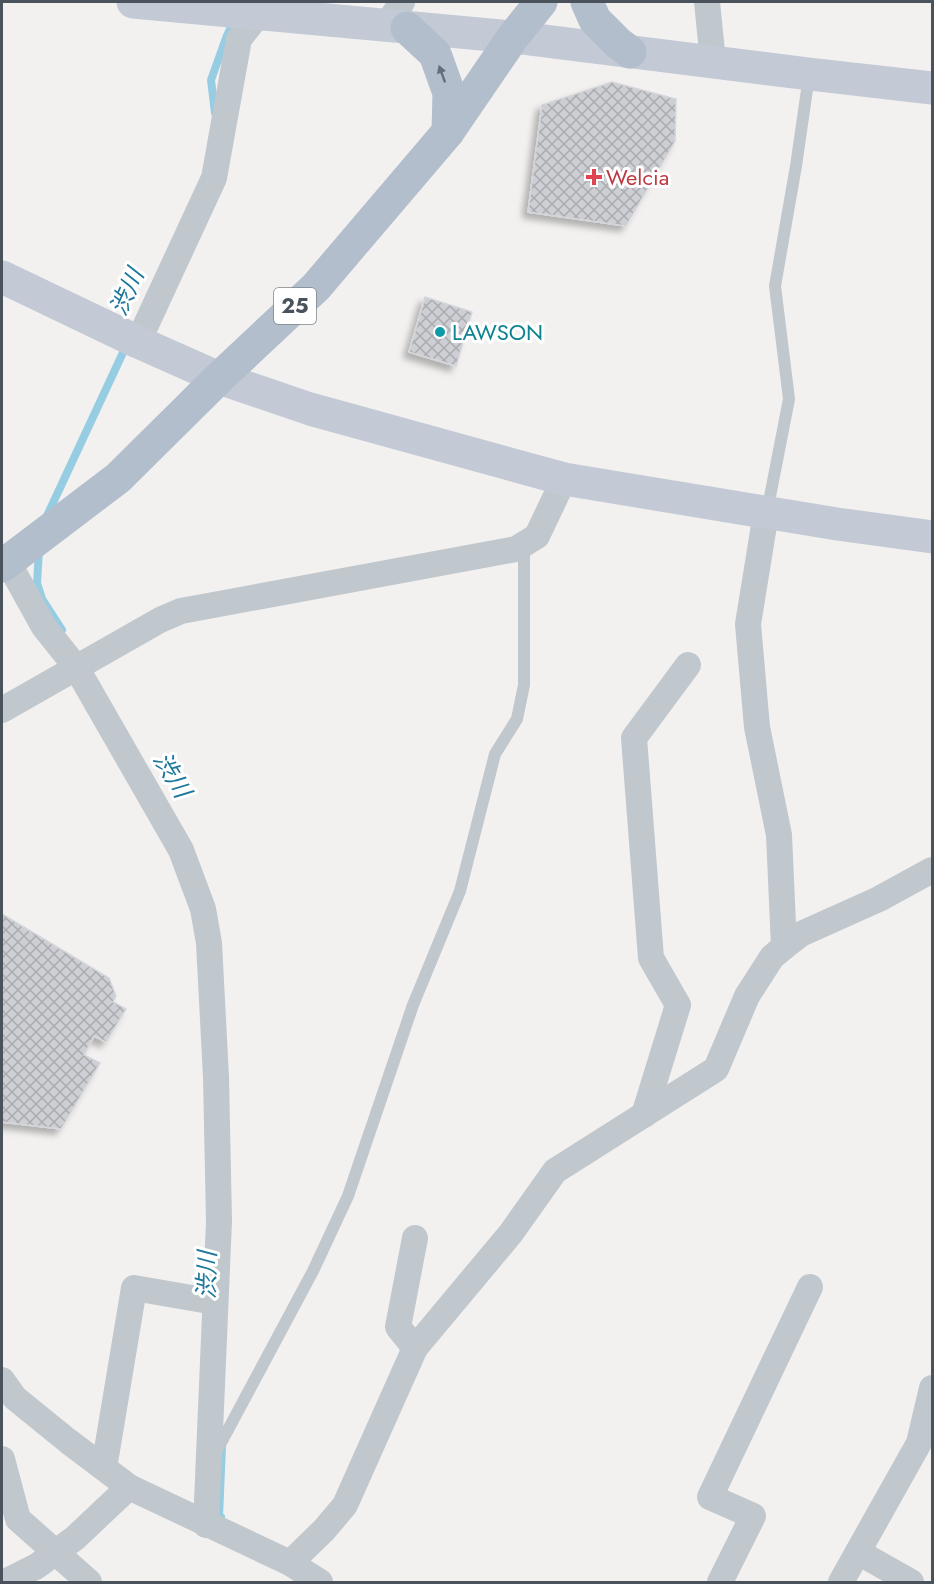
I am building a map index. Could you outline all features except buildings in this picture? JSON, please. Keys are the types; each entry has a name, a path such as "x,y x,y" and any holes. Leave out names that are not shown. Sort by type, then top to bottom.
{"main road":[{"name":"25","path":"5,564 118,478 219,378 316,287 448,132 513,37 541,2"},
{"path":"587,2 595,20 630,52"},
{"path":"398,19 435,54 449,93 448,132"}],"street":[{"path":"133,2 266,8 398,19 513,37 933,88"},
{"path":"706,2 713,62"},
{"path":"138,342 214,178 239,39 266,8"},
{"path":"2,277 219,378 310,409 564,479 766,513 933,537"},
{"path":"2,710 160,620 181,611 516,549 537,536 564,479"},
{"path":"766,513 748,624 757,727 779,835 784,947"},
{"path":"5,564 44,627 76,667 181,850 203,909 209,943 216,1077 219,1221 206,1525"},
{"path":"644,1115 678,1005 651,958 634,738 688,665"},
{"path":"292,1573 345,1505 415,1348 511,1233 555,1171 716,1069 747,996 772,957 784,947 801,934 879,899 933,870"},
{"path":"415,1238 398,1327 415,1348"},
{"path":"720,1582 753,1516 710,1497 810,1287"},
{"path":"104,1468 134,1288 216,1302"},
{"path":"2,1380 15,1398 129,1487 206,1525 292,1573 320,1582"},
{"path":"841,1582 926,1447 933,1388"},
{"path":"2,1459 18,1519 89,1582"},
{"path":"5,1582 37,1566 75,1538 129,1487"},
{"path":"858,1552 910,1582"}],"lane":[{"path":"766,513 789,399 775,286 809,74"},
{"path":"209,1465 313,1271 348,1196 413,1005 460,891 495,754 517,719 524,685 524,544"}],"waterway":[{"name":"渋川","path":"215,113 211,80 235,18"},
{"name":"渋川","path":"46,518 127,344"},
{"name":"渋川","path":"39,550 37,583 42,599 62,630"},
{"name":"渋川","path":"221,1517 219,1516 222,1446"}],"place":[{"name":"Welcia","path":"594,177"},
{"name":"LAWSON","path":"440,332"}]}
